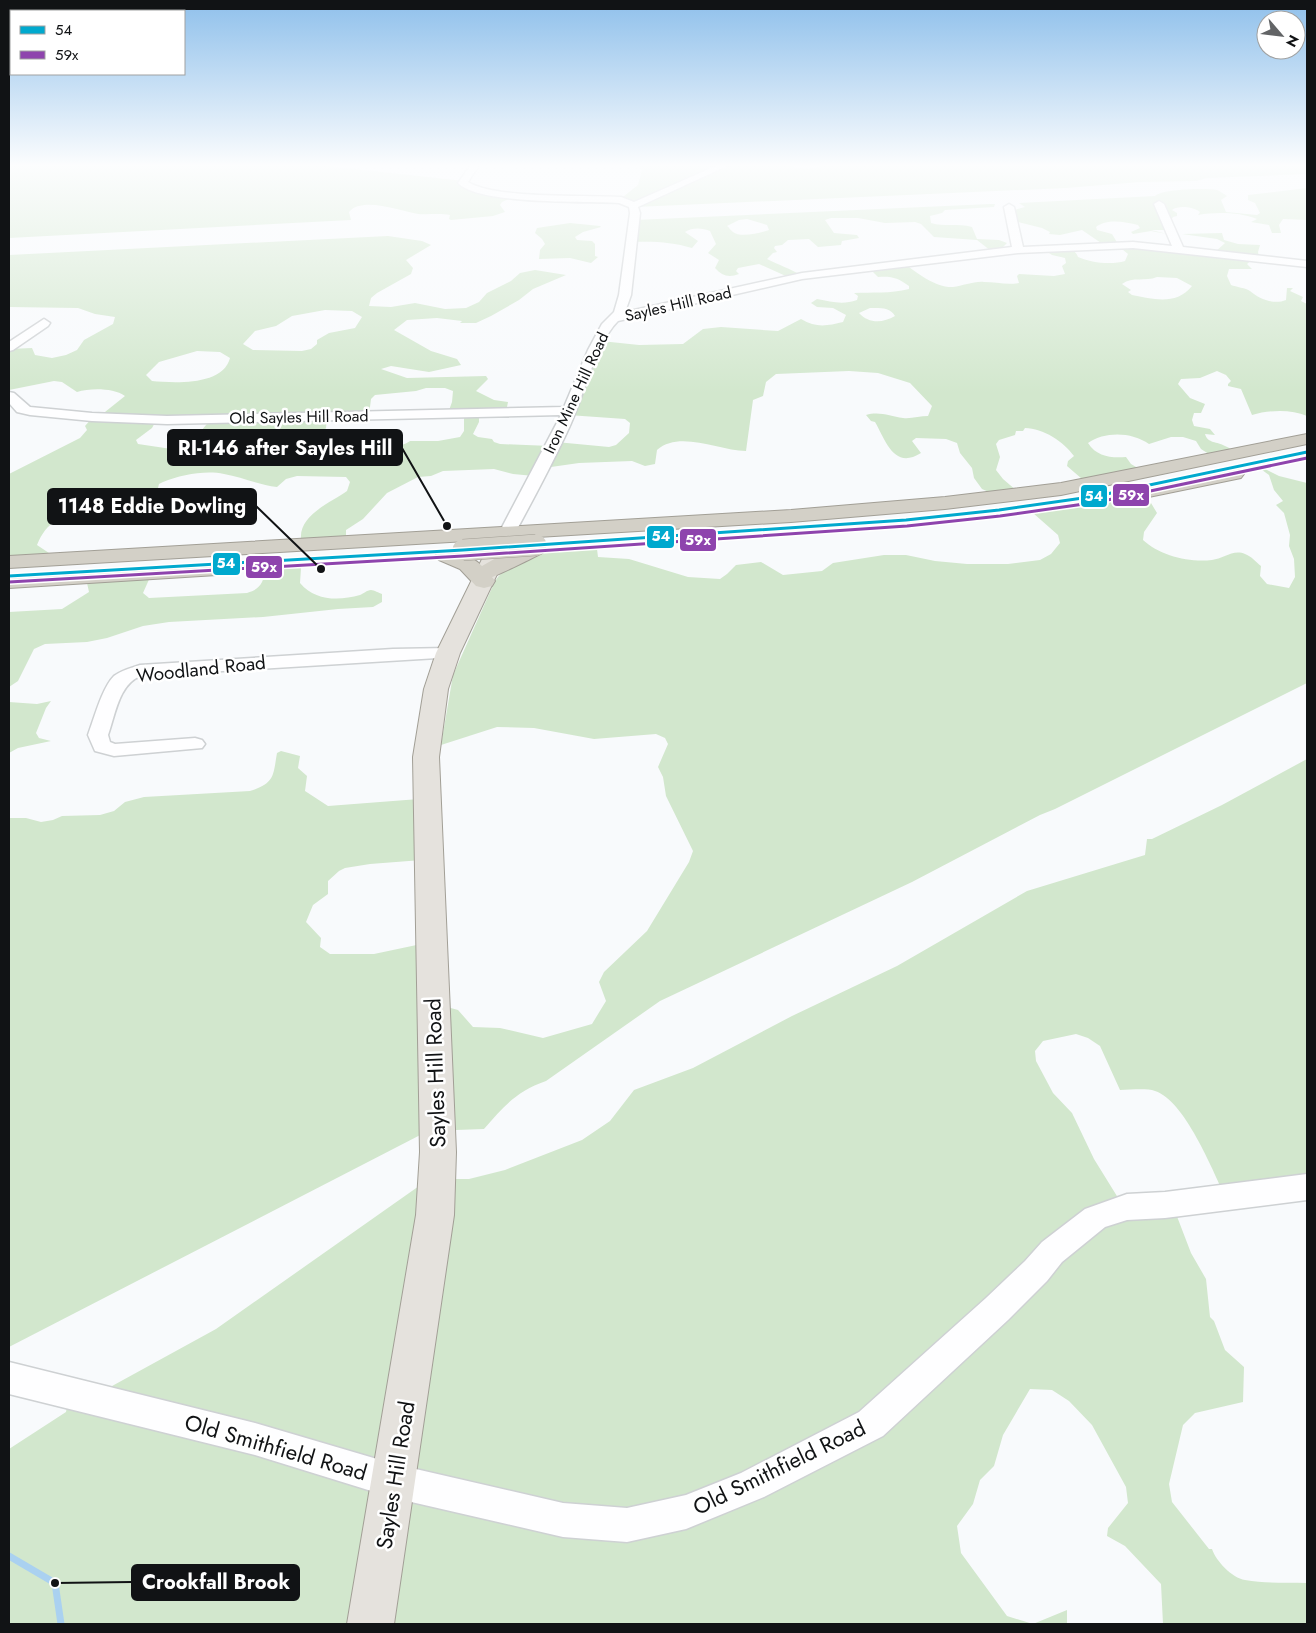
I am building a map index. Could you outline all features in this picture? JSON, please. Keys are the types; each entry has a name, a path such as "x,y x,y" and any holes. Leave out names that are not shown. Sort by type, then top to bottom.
{"highway":[{"path":"9,562 494,560 839,513 998,498 1102,482 1307,439"},
{"path":"458,550 468,564 515,557 535,545 968,507 1112,486 1307,445"},
{"path":"9,582 856,524 992,511 1114,493 1307,452"},
{"path":"535,545 837,531 977,518 1091,502 1183,485 1307,458"},
{"path":"9,568 458,550"},
{"path":"9,576 458,550"}],"main road":[{"name":"Sayles Hill Road","path":"370,1624 435,1215 438,1152 426,757 436,689 448,653 494,560"}],"street":[{"name":"Iron Mine Hill Road","path":"494,560 561,430 602,335 619,313 625,295 632,241"},
{"path":"1016,241 1018,250"},
{"path":"1175,241 1178,248"},
{"name":"Sayles Hill Road","path":"614,318 802,276 1018,250 1120,245 1178,248 1307,264"},
{"path":"9,347 44,323"},
{"name":"Old Sayles Hill Road","path":"9,396 22,409 30,412 167,420 569,411"},
{"name":"Woodland Road","path":"195,744 114,750 102,746 98,735 113,694 120,681 130,674 140,671 393,654 448,653"},
{"name":"Old Smithfield Road","path":"9,1378 254,1439 394,1481 563,1520 627,1525 686,1512 752,1485 871,1424 997,1309 1036,1271 1052,1252 1095,1218 1126,1207 1165,1205 1307,1187"}],"green space":[{"path":"284,241 422,241 431,245 406,260 413,268 411,274 377,293 371,298 369,306 391,307 415,303 445,309 466,308 479,302 487,293 511,281 520,273 535,270 566,275 533,289 519,300 476,323 460,323 462,321 437,318 407,320 394,330 431,351 457,359 461,365 429,372 391,366 381,369 407,378 486,376 488,379 476,391 494,400 508,402 506,412 479,415 479,422 473,434 478,437 492,439 500,444 550,446 556,442 609,447 616,445 629,433 630,423 625,419 568,415 601,341 639,345 683,344 703,329 721,327 778,331 801,319 817,325 843,322 846,315 833,308 817,307 811,303 817,299 847,302 857,300 858,296 854,293 909,289 909,286 898,279 878,277 868,267 904,263 921,275 947,287 980,282 1019,283 1017,276 1019,274 1054,276 1065,274 1062,266 1066,263 1065,258 1052,255 1043,249 1058,248 1072,250 1078,257 1095,262 1114,263 1125,261 1128,254 1117,245 1104,245 1098,241 1116,241 1118,244 1214,253 1225,243 1221,241 1260,245 1259,258 1254,258 1247,264 1252,269 1229,269 1227,276 1231,285 1248,290 1262,299 1277,302 1286,300 1287,288 1293,288 1290,291 1303,297 1301,301 1307,304 1307,416 1294,412 1280,411 1252,415 1241,389 1228,386 1231,381 1226,375 1217,371 1200,378 1181,379 1178,384 1190,398 1205,404 1201,413 1194,413 1192,420 1194,426 1210,429 1215,435 1205,434 1208,439 1222,444 1239,455 1218,460 1201,449 1196,441 1183,437 1171,437 1149,444 1127,435 1102,436 1088,443 1092,448 1105,456 1126,457 1131,464 1148,474 1089,485 1067,466 1068,461 1074,456 1065,446 1046,433 1025,428 1023,431 1016,431 1015,435 999,440 996,444 1000,457 996,470 1017,491 1000,497 982,489 974,478 972,468 960,453 957,443 946,439 916,438 912,441 921,453 904,458 897,456 887,445 875,422 871,421 866,415 880,414 906,418 928,416 932,406 910,383 878,373 849,371 776,374 766,382 763,396 753,400 746,451 700,443 677,442 666,444 657,450 655,464 645,466 632,461 579,463 544,468 534,476 513,474 494,469 443,471 431,476 418,477 387,493 363,519 346,530 346,539 301,539 305,523 310,516 347,491 350,482 346,477 297,476 286,479 277,487 224,474 193,474 177,477 159,484 156,496 123,495 105,504 107,509 102,512 69,516 56,521 45,530 37,545 52,555 9,558 9,474 80,438 87,430 85,426 93,417 100,416 125,396 114,391 102,389 77,392 62,382 54,381 9,390 9,349 32,348 35,355 52,358 66,355 77,350 84,340 113,324 115,317 95,314 78,308 9,307 9,255","holes":["1157,277 1177,278 1192,286 1179,296 1164,300 1132,295 1128,292 1131,290 1122,284 1130,280","870,308 881,308 890,311 895,316 886,320 872,321 859,313","325,310 352,311 362,317 355,328 329,333 317,340 317,344 311,349 302,351 253,350 243,344 255,331 276,326 292,316","197,351 220,352 230,358 226,367 218,374 197,381 152,381 146,375 159,362","426,388 445,388 453,391 448,413 464,415 464,431 460,437 438,441 410,441 394,447 370,451 335,451 328,449 318,441 326,428 327,417 369,415 371,399 375,395 416,391","157,419 211,419 201,431 220,434 222,439 217,449 205,454 138,444 136,440 152,428"]},
{"path":"543,241 592,241 595,244 595,256 598,257 591,263 570,258 539,259 540,250 545,244"},
{"path":"698,241 692,248 663,242 633,242"},
{"path":"715,241 787,241 782,245 775,246 774,248 777,252 767,259 800,275 788,277 759,264 738,268 736,271 739,274 732,276 720,273 715,268 719,260 708,253 716,244"},
{"path":"811,241 842,241 841,245 818,247"},
{"path":"979,241 1007,243 998,252 991,251"},
{"path":"1258,467 1279,476 1307,483 1307,683 1040,815 912,882 660,1001 546,1081 527,1089 505,1106 484,1129 428,1131 9,1347 9,818 26,818 41,822 62,816 100,815 114,811 125,802 144,797 250,791 268,782 273,773 277,753 281,751 300,756 298,768 307,776 305,791 328,806 419,799 422,860 370,864 345,868 339,871 328,881 328,894 313,905 306,922 321,938 320,947 330,954 374,954 426,943 440,1005 458,1010 473,1027 500,1028 543,1038 592,1024 606,1001 599,982 604,972 647,931 689,862 693,851 666,796 663,777 658,767 668,744 665,738 656,734 594,739 534,728 497,727 441,745 453,675 495,581 504,571 528,557 569,550 597,549 598,557 629,559 688,577 720,579 736,565 761,562 783,575 822,571 833,563 884,555 906,555 935,561 967,564 1008,564 1040,560 1051,554 1060,543 1058,535 1033,513 1141,494 1151,503 1157,513 1144,532 1143,540 1157,550 1175,557 1203,561 1216,559 1232,553 1245,554 1261,566 1260,576 1267,584 1289,588 1295,577 1294,559 1289,546 1290,535 1284,513 1276,505 1283,501 1274,490 1269,475"},
{"path":"301,568 300,583 306,589 320,596 336,599 360,595 371,590 382,594 382,602 373,607 263,617 169,622 143,626 107,638 87,642 45,644 34,649 18,681 9,687 9,612 62,609 89,592 87,583 151,575 143,593 149,598 247,593 261,584 266,569"},
{"path":"51,701 46,708 36,733 39,738 51,741 18,748 9,753 9,702 37,704"},
{"path":"1307,759 1307,1187 1225,1196 1196,1137 1177,1108 1166,1097 1155,1091 1143,1089 1120,1090 1100,1046 1088,1038 1076,1034 1043,1041 1035,1051 1036,1061 1053,1093 1072,1113 1094,1159 1120,1201 1173,1206 1191,1253 1206,1279 1210,1317 1214,1321 1225,1350 1244,1367 1243,1402 1195,1413 1183,1425 1169,1484 1172,1502 1209,1549 1212,1549 1221,1564 1240,1579 1260,1582 1307,1583 1307,1624 1163,1624 1161,1584 1125,1546 1107,1536 1108,1528 1128,1503 1126,1487 1092,1425 1069,1401 1052,1390 1030,1389 1003,1435 994,1466 980,1480 973,1504 957,1526 961,1553 1007,1616 1033,1624 9,1624 9,1449 66,1412 69,1395 92,1397 216,1329 429,1179 469,1179 505,1170 582,1140 610,1121 634,1090 693,1068 792,1016 897,966 1027,891 1145,855 1147,839 1152,839 1222,805"},
{"path":"1067,1610 1067,1624 1033,1624"}],"waterway":[{"path":"9,1556 55,1583 61,1624"}],"transit line":[{"name":"54","path":"9,576 463,550 906,520 999,510 1097,496 1307,452"},
{"name":"59x","path":"9,582 463,556 907,526 1000,516 1098,502 1307,458"}],"place":[{"name":"RI-146 after Sayles Hill","path":"447,526"},
{"name":"1148 Eddie Dowling","path":"321,569"},
{"name":"Crookfall Brook","path":"55,1583"}]}
